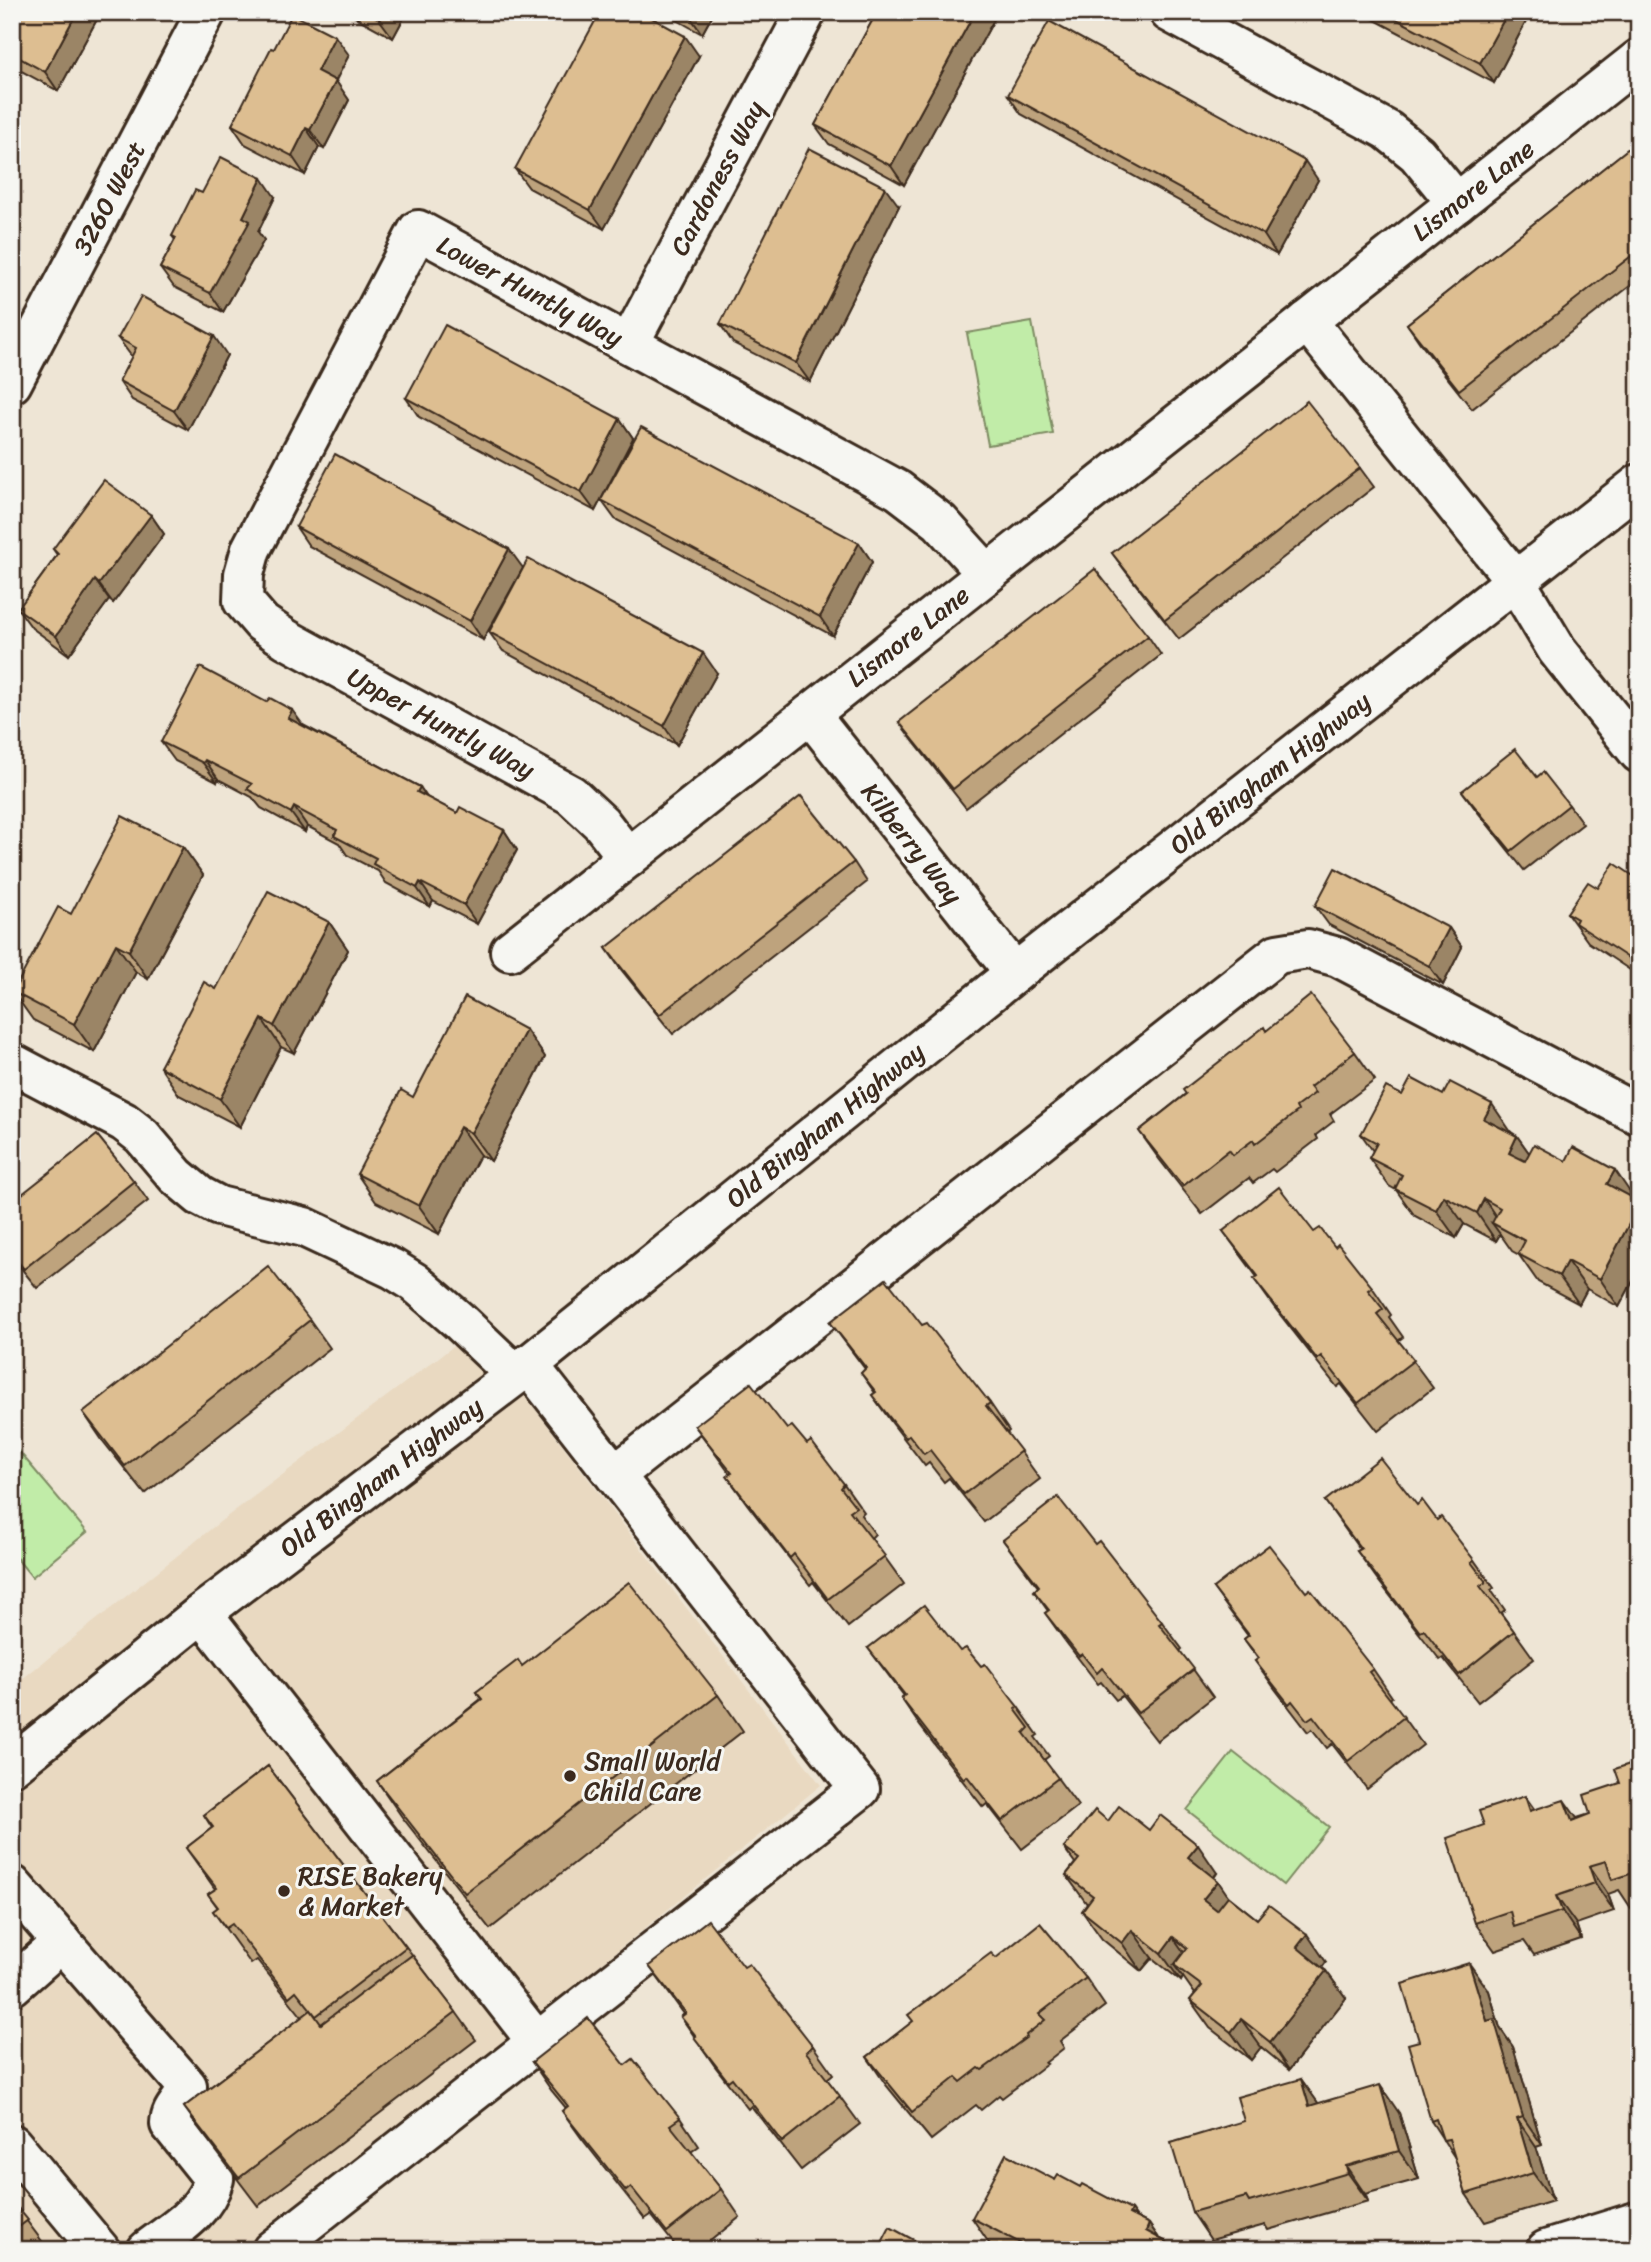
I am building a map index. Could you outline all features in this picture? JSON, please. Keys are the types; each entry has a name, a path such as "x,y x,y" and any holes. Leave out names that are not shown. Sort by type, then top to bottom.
{"street":[{"name":"3260 West","path":"12,383 206,12"},
{"name":"Cardoness Way","path":"629,344 806,12"},
{"path":"1169,12 1387,130 1417,154 1457,203"},
{"name":"Lismore Lane","path":"510,951 1639,59"},
{"name":"Lower Huntly Way","path":"243,601 244,574 251,549 418,230 898,490 940,522 987,574"},
{"path":"1307,321 1515,580 1557,650 1639,753"},
{"name":"Old Bingham Highway","path":"12,1766 202,1613 522,1369 1015,973 1639,484"},
{"name":"Upper Huntly Way","path":"243,601 262,623 280,635 571,795 601,823 628,858"},
{"name":"Kilberry Way","path":"810,714 1015,973"},
{"path":"615,1475 1277,954 1308,949 1338,957 1639,1115"},
{"path":"12,1063 124,1122 142,1136 176,1176 200,1196 219,1206 304,1227 393,1269 414,1282 522,1369 615,1475 860,1789 272,2250"},
{"path":"202,1613 537,2042"},
{"path":"12,1885 187,2086 185,2097 171,2113 170,2124 214,2179 210,2195 202,2207 147,2250"},
{"path":"12,1986 62,1942"},
{"path":"12,2144 100,2250"},
{"path":"1546,2250 1639,2221"}],"shaded area":[{"path":"475,1330 821,1785 249,2250 12,2250 12,1687 221,1521"}],"green space":[{"path":"1032,322 1053,434 988,445 967,333"},
{"path":"17,1449 87,1532 32,1577 12,1553 12,1453"},
{"path":"1233,1752 1329,1827 1283,1885 1187,1810"}],"building":[{"path":"12,12 77,12 45,72 12,54"},
{"path":"367,12 383,12 379,19"},
{"path":"600,12 641,12 685,36 590,210 515,169"},
{"path":"877,12 975,12 891,166 815,125"},
{"path":"1383,12 1508,12 1480,63"},
{"path":"292,14 335,36 317,71 336,81 310,130 306,128 292,156 232,125 271,48 274,49"},
{"path":"1049,21 1305,161 1264,235 1008,95"},
{"path":"1639,140 1639,250 1459,390 1407,324"},
{"path":"809,148 885,187 796,363 720,324"},
{"path":"221,157 262,178 243,217 250,221 210,293 160,268 176,238 172,236 195,190 202,193"},
{"path":"141,296 214,336 174,411 119,381 136,348 118,338"},
{"path":"445,325 620,419 581,492 406,398"},
{"path":"1307,401 1360,468 1165,620 1112,553"},
{"path":"641,427 859,543 820,617 601,500"},
{"path":"335,454 509,549 470,621 296,527"},
{"path":"104,480 151,515 99,584 95,580 56,636 18,609 58,554 53,549"},
{"path":"528,559 703,653 664,726 489,632"},
{"path":"1095,569 1148,636 953,789 899,722"},
{"path":"200,667 266,702 270,698 292,710 288,718 420,787 417,792 457,813 460,807 504,830 464,905 420,882 417,888 373,864 376,858 334,836 337,830 294,807 291,813 247,789 252,784 161,742"},
{"path":"1515,749 1537,777 1543,772 1569,805 1511,851 1462,791"},
{"path":"801,796 854,862 659,1015 606,948"},
{"path":"122,816 183,847 129,951 116,944 74,1024 13,992 58,907 71,914"},
{"path":"1614,863 1635,877 1639,872 1639,965 1575,923 1577,919 1567,913 1588,882 1598,888"},
{"path":"1335,868 1449,928 1429,966 1315,906"},
{"path":"268,891 329,922 274,1026 262,1019 220,1099 160,1067 204,982 216,989"},
{"path":"1311,995 1355,1052 1310,1087 1315,1093 1296,1107 1298,1111 1255,1144 1253,1140 1233,1155 1229,1150 1183,1186 1139,1131 1186,1094 1183,1090 1264,1027 1266,1031"},
{"path":"465,997 526,1030 471,1133 460,1127 419,1206 357,1174 401,1090 413,1097"},
{"path":"1411,1078 1443,1095 1450,1082 1492,1104 1484,1119 1517,1136 1509,1153 1525,1161 1534,1144 1566,1161 1573,1147 1615,1170 1607,1184 1639,1201 1639,1205 1600,1279 1567,1261 1559,1276 1518,1254 1525,1241 1492,1223 1500,1208 1484,1199 1477,1213 1444,1196 1436,1210 1395,1189 1402,1175 1369,1158 1377,1143 1361,1134 1386,1087 1402,1095"},
{"path":"97,1135 134,1181 24,1269 12,1255 12,1202"},
{"path":"1279,1187 1314,1232 1320,1228 1335,1247 1338,1244 1372,1287 1368,1290 1383,1309 1377,1314 1414,1360 1358,1403 1321,1356 1317,1359 1254,1279 1258,1276 1223,1231"},
{"path":"268,1266 310,1320 125,1466 83,1412"},
{"path":"886,1279 922,1325 927,1323 990,1403 986,1406 1021,1451 964,1494 930,1450 924,1454 909,1435 906,1438 872,1395 876,1392 861,1373 866,1368 830,1322"},
{"path":"751,1383 787,1429 792,1426 807,1444 811,1441 844,1484 841,1488 856,1507 850,1511 885,1556 828,1599 794,1554 790,1558 727,1476 732,1473 695,1426"},
{"path":"1380,1458 1417,1505 1422,1500 1437,1520 1441,1517 1474,1560 1471,1562 1486,1582 1480,1586 1514,1631 1459,1675 1424,1630 1420,1632 1357,1551 1361,1549 1325,1501"},
{"path":"1058,1497 1095,1544 1099,1541 1162,1622 1159,1624 1194,1669 1138,1713 1102,1668 1097,1673 1082,1654 1079,1656 1045,1613 1049,1610 1034,1591 1039,1586 1003,1540"},
{"path":"1269,1545 1306,1592 1310,1589 1373,1669 1369,1672 1404,1717 1348,1761 1313,1716 1307,1720 1292,1701 1289,1704 1255,1661 1259,1658 1244,1639 1249,1635 1213,1588"},
{"name":"Small World Child Care","path":"629,1582 718,1695 465,1893 377,1781 482,1699 476,1692 518,1660 522,1666"},
{"path":"924,1605 960,1651 966,1648 981,1666 985,1664 1018,1707 1015,1709 1029,1728 1024,1733 1058,1778 1002,1821 967,1776 964,1779 901,1698 905,1695 868,1648"},
{"path":"1639,1761 1639,1871 1612,1880 1606,1861 1589,1866 1595,1883 1556,1896 1562,1911 1514,1927 1510,1911 1475,1923 1447,1838 1484,1825 1479,1811 1525,1796 1530,1811 1564,1800 1572,1821 1590,1814 1584,1795 1620,1783 1615,1769"},
{"path":"268,1766 406,1947 316,2016 296,1991 289,1997 232,1924 226,1928 213,1911 218,1907 208,1894 217,1888 186,1848 213,1827 204,1815"},
{"path":"1119,1806 1149,1830 1160,1815 1198,1845 1188,1857 1218,1881 1203,1899 1217,1910 1228,1896 1257,1919 1269,1905 1307,1934 1297,1947 1326,1971 1270,2042 1241,2019 1231,2032 1190,2000 1202,1986 1174,1965 1187,1948 1173,1937 1161,1953 1132,1930 1122,1943 1082,1911 1093,1896 1066,1875 1079,1859 1064,1848 1095,1810 1108,1821"},
{"path":"708,1920 744,1967 749,1964 813,2046 806,2052 840,2096 782,2142 732,2078 728,2081 694,2037 696,2036 681,2017 686,2013 649,1966"},
{"path":"1040,1923 1086,1978 1039,2014 1045,2020 1026,2035 1027,2037 961,2082 956,2077 912,2112 867,2057 913,2021 908,2015 991,1953 996,1958"},
{"path":"412,1955 456,2012 239,2178 184,2107 311,2010 321,2024"},
{"path":"1469,1963 1487,2021 1494,2019 1523,2117 1517,2119 1533,2173 1466,2194 1449,2139 1443,2140 1436,2119 1431,2121 1408,2044 1419,2041 1402,1984"},
{"path":"588,2018 625,2065 633,2059 680,2118 670,2125 721,2189 667,2232 631,2187 626,2191 562,2111 568,2106 532,2062"},
{"path":"1301,2079 1309,2106 1380,2085 1399,2151 1346,2166 1348,2173 1249,2202 1246,2197 1192,2212 1171,2143 1244,2121 1237,2097"},
{"path":"1006,2154 1055,2180 1058,2175 1080,2187 1082,2184 1131,2210 1129,2214 1149,2224 1146,2231 1181,2250 1019,2250 1022,2244 972,2218"},
{"path":"12,2201 28,2220 12,2232"},
{"path":"890,2227 932,2250 878,2250"},
{"path":"301,2242 306,2250 291,2250"}],"place":[{"name":"Small World Child Care","path":"570,1776"},
{"name":"RISE Bakery & Market","path":"284,1891"}]}
